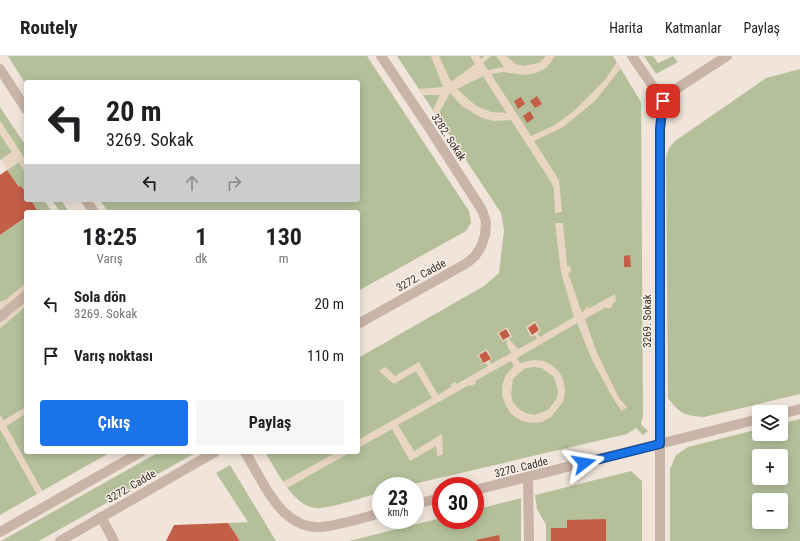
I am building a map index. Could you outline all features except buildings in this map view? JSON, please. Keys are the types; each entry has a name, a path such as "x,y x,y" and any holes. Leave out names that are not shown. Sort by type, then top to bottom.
{"street":[{"name":"3282. Sokak","path":"381,56 482,210 486,222 485,235"},
{"path":"632,56 663,101 679,86 727,56"},
{"path":"0,69 24,106"},
{"name":"3269. Sokak","path":"660,541 660,129 663,101"},
{"name":"3272. Cadde","path":"360,323 467,263 482,247 485,235"},
{"path":"1,315 24,298"},
{"path":"788,412 800,409"},
{"name":"3270. Cadde","path":"484,488 752,421"},
{"path":"0,532 137,454"},
{"name":"3272. Cadde","path":"60,541 212,454"},
{"path":"247,454 280,510 294,521 320,527 372,515"},
{"path":"528,478 529,541"},
{"path":"101,518 114,541"}],"green space":[{"path":"8,56 367,56 469,211 471,223 466,231 360,290 360,210 107,210 101,202 360,202 360,80 24,80 24,82"},
{"path":"397,56 613,56 641,102 643,415 641,424 648,431 643,435 636,428 627,434 443,477 432,477 432,480 424,482 424,477 372,477 372,495 338,505 315,508 299,500 286,485 266,454 360,454 360,357 484,286 499,273 504,230 501,213"},
{"path":"644,56 653,56 658,63 673,56 678,62 656,74"},
{"path":"800,69 800,394 704,417 687,415 676,408 668,398 666,157 669,148 675,141 766,78"},
{"path":"0,107 24,143 24,158 0,121"},
{"path":"0,134 12,152 1,160 0,159"},
{"path":"19,162 24,170 24,190 21,186 19,187 7,170"},
{"path":"32,202 45,202 51,210 37,210"},
{"path":"53,202 62,202 68,210 59,210"},
{"path":"24,218 24,285 6,300 0,302 0,235"},
{"path":"24,308 24,408 3,421 0,415 0,328"},
{"path":"24,414 24,454 107,454 42,491 6,426"},
{"path":"800,419 800,541 670,541 670,469 676,455 688,447 752,431 752,441 788,441 788,422"},
{"path":"0,429 37,494 0,515"},
{"path":"155,454 193,454 39,541 1,541"},
{"path":"230,465 276,541 240,541 228,523 248,522 216,473"},
{"path":"631,471 642,481 642,541 546,541 546,525 537,509 535,495"},
{"path":"521,498 521,541 349,541 397,529 424,529 424,522 432,520 432,529 484,529 484,508"}],"shaded area":[{"path":"431,56 439,56 451,82 475,64 470,56 479,56 481,59 484,56 491,56 483,63 488,70 504,67 496,56 506,56 516,64 524,66 539,63 546,56 555,56 546,68 536,73 525,75 503,72 491,74 531,136 553,126 573,112 605,80 617,62 621,68 595,101 563,127 534,141 559,180 562,212 555,213 554,189 551,182 511,120 494,121 482,118 462,106 450,93 437,117 433,110 440,95 423,95 419,89 443,87","holes":["483,76 506,112 491,112 476,106 457,89"]},
{"path":"0,121 24,158 24,170 19,162 7,170 1,160 12,152 0,134"},
{"path":"555,223 563,223 567,266 570,266 571,272 568,273 582,313 587,307 590,308 615,294 616,301 612,304 613,306 608,309 606,307 585,319 597,353 619,398 627,407 622,411 614,400 592,360 577,323 517,358 520,363 534,360 544,361 553,366 560,373 564,382 565,392 563,402 551,417 542,422 532,423 522,421 512,415 502,396 502,385 506,375 514,366 511,361 475,381 476,383 471,386 469,385 398,425 414,451 442,434 443,455 437,456 436,446 410,461 392,429 360,447 360,439 432,398 416,371 394,384 379,371 385,367 395,376 419,362 438,395 451,387 450,385 455,382 457,384 488,366 486,363 483,364 477,355 487,349 492,359 489,361 491,364 511,353 506,340 503,342 497,333 507,327 512,337 509,339 518,349 537,339 535,335 531,337 526,327 535,321 541,331 537,333 540,337 574,317 561,272","holes":["526,368 542,368 554,377 558,391 557,398 548,410 534,415 526,413 513,403 511,395 513,379"]},
{"path":"24,285 24,308 0,328 0,302 6,300"},
{"path":"24,408 24,414 6,426 42,491 37,494 0,429 0,415 4,421"},
{"path":"333,454 347,454 287,488 283,482"}],"route":[{"path":"584,463 660,444 660,115 663,101"}]}
